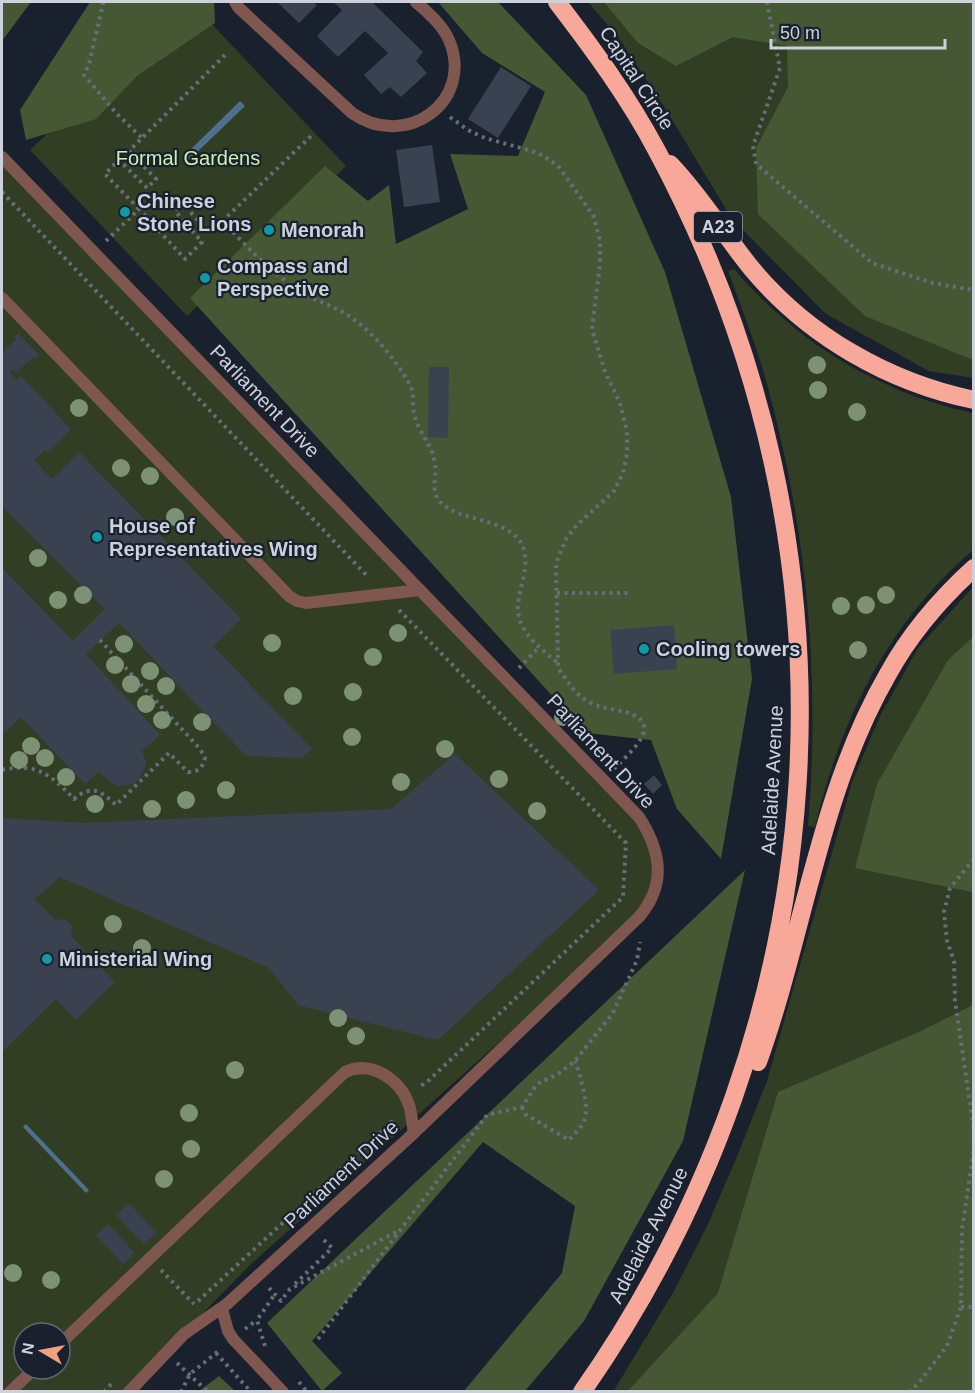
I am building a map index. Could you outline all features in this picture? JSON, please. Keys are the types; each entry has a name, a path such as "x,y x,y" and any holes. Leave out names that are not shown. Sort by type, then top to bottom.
{"highway":[{"name":"Capital Circle","path":"557,2 587,40 656,150"},
{"name":"A23","path":"656,150 692,189 751,268 798,316 822,334 876,366 927,387 974,400"},
{"name":"Adelaide Avenue","path":"582,1392 650,1286 684,1221 729,1115 772,971 789,872 797,800 800,727 799,654 793,581 782,508 767,437 748,366 724,297 695,230 656,150"},
{"path":"729,1115 759,1059 829,816 862,723 888,673 906,645 942,599 974,568"}],"street":[{"path":"235,2 352,113 380,127 401,127 421,120 438,107 452,79 454,69 452,47 443,28 416,2"},
{"name":"Parliament Drive","path":"2,157 639,817 652,838 658,868 655,888 649,903 639,917 414,1133 222,1308 184,1334 129,1392"},
{"path":"2,298 289,596 306,603 420,590"},
{"path":"72,1332 339,1076 356,1069 379,1072 392,1080 406,1098 414,1133"},
{"path":"222,1308 228,1331 233,1339 283,1392"},
{"path":"10,1392 21,1381"}],"path":[{"path":"102,2 89,63 84,75 142,138"},
{"path":"767,2 780,68 753,146 756,165 873,264 932,283 974,290"},
{"path":"228,52 129,151 156,179 147,188 119,160 105,174 185,259 202,242 175,211 182,203 210,233 311,136"},
{"path":"438,107 468,130 484,138 532,150 558,166 593,215 600,240 600,264 592,329 605,372 620,404 627,432 627,453 623,473 614,491 576,526 563,545 556,563 558,668 574,692 597,706 637,716 645,732 585,801"},
{"path":"2,192 384,594 626,843 623,897 427,1082 415,1088 397,1106 391,1123 186,1312"},
{"path":"94,252 139,209"},
{"path":"223,221 278,275 298,290 348,315 374,336 411,385 416,420 435,463 434,490 437,498 442,505 502,527 521,543 526,559 518,604 521,625 532,641 558,663"},
{"path":"557,593 630,593"},
{"path":"2,770 19,766 36,769 54,779 74,799 81,793 93,790 106,795 116,805 168,753 188,772 196,772 202,768 205,759 200,749 100,640"},
{"path":"974,858 950,888 944,912 947,941 954,961 955,1001 974,1130"},
{"path":"318,1340 487,1115 522,1107 537,1084 558,1074 575,1061 613,1013 638,960 641,934 639,917"},
{"path":"522,1107 525,1114 569,1140 584,1121 586,1109 575,1061"},
{"path":"909,1392 918,1384 946,1347 961,1307 962,1230 974,1149"},
{"path":"281,1301 290,1289 401,1230"},
{"path":"149,1258 194,1304"},
{"path":"266,1350 257,1320 275,1294"},
{"path":"961,1307 974,1307"},
{"path":"164,1353 208,1392"},
{"path":"216,1353 251,1392"},
{"path":"181,1392 190,1374"},
{"path":"291,1375 308,1392"},
{"path":"104,1392 119,1376"}],"green space":[{"path":"2,2 31,2 2,41"},
{"path":"90,2 214,2 215,23 137,76 96,119 26,140 20,110"},
{"name":"Formal Gardens","path":"186,2 191,2 346,166 187,316 30,150"},
{"path":"438,2 498,2 586,95 665,272 731,497 752,679 721,859 677,809 651,740 586,733 190,298 325,166 368,201 389,185 396,244 468,209 450,154 518,156 545,92 482,53"},
{"path":"588,2 973,2 973,378 929,371 826,314 732,219 665,108 618,37"},
{"path":"604,2 973,2 973,360 865,316 758,214 756,148 788,87 787,46 733,37 676,66 638,43"},
{"path":"2,159 639,817 658,868 639,917 250,1265 127,1391 2,1391"},
{"path":"734,269 784,319 842,361 872,378 905,392 973,413 973,550 916,609 871,676 839,749 815,827 808,826 812,768 811,653 800,539 778,426 763,370 728,271"},
{"path":"973,587 973,1391 613,1392 674,1291 707,1226 767,1081 852,782 880,716 918,648"},
{"path":"973,637 973,895 972,892 855,868 877,784 948,660"},
{"path":"745,870 683,1141 584,1321 525,1391 464,1391 562,1273 575,1206 483,1142 312,1341 342,1373 322,1391 267,1323"},
{"path":"973,1005 973,1391 628,1391 718,1293 778,1092 921,1031"},
{"path":"219,1376 235,1391 199,1391"}],"water":[{"path":"240,101 245,106 189,160 185,155"},
{"path":"26,1124 89,1190 86,1193 23,1127"}],"building":[{"path":"277,2 313,2 317,5 299,23"},
{"path":"333,2 372,2 423,52 416,61 427,73 401,97 390,87 381,94 364,75 388,53 365,31 338,57 317,36 342,10"},
{"path":"501,67 531,86 498,138 468,119"},
{"path":"432,145 440,202 404,207 396,150"},
{"name":"House of Representatives Wing","path":"18,333 39,355 35,359 33,357 16,373 13,369 10,373 17,380 21,376 71,429 48,453 45,450 34,460 52,479 79,452 241,619 213,646 312,749 301,758 246,756 119,623 86,654 160,735 142,751 146,761 145,768 137,781 119,786 99,772 85,784 21,717 2,735 2,568 73,641 105,609 2,506 2,353 16,339 14,337"},
{"path":"429,367 449,367 448,438 428,437"},
{"name":"Cooling towers","path":"674,625 677,669 614,674 610,630"},
{"path":"455,754 599,890 438,1040 298,1005 269,968 60,877 35,899 55,920 67,921 72,927 71,936 115,982 76,1020 56,999 2,1052 2,818 83,823 391,809"},
{"path":"654,775 662,785 653,794 644,784"},
{"path":"129,1203 157,1233 144,1244 116,1215"},
{"path":"108,1224 135,1253 123,1264 96,1235"}],"place":[{"name":"Chinese Stone Lions","path":"125,212"},
{"name":"Menorah","path":"269,230"},
{"name":"Compass and Perspective","path":"205,278"},
{"name":"House of Representatives Wing","path":"97,537"},
{"name":"Cooling towers","path":"644,649"},
{"name":"Ministerial Wing","path":"47,959"}]}
